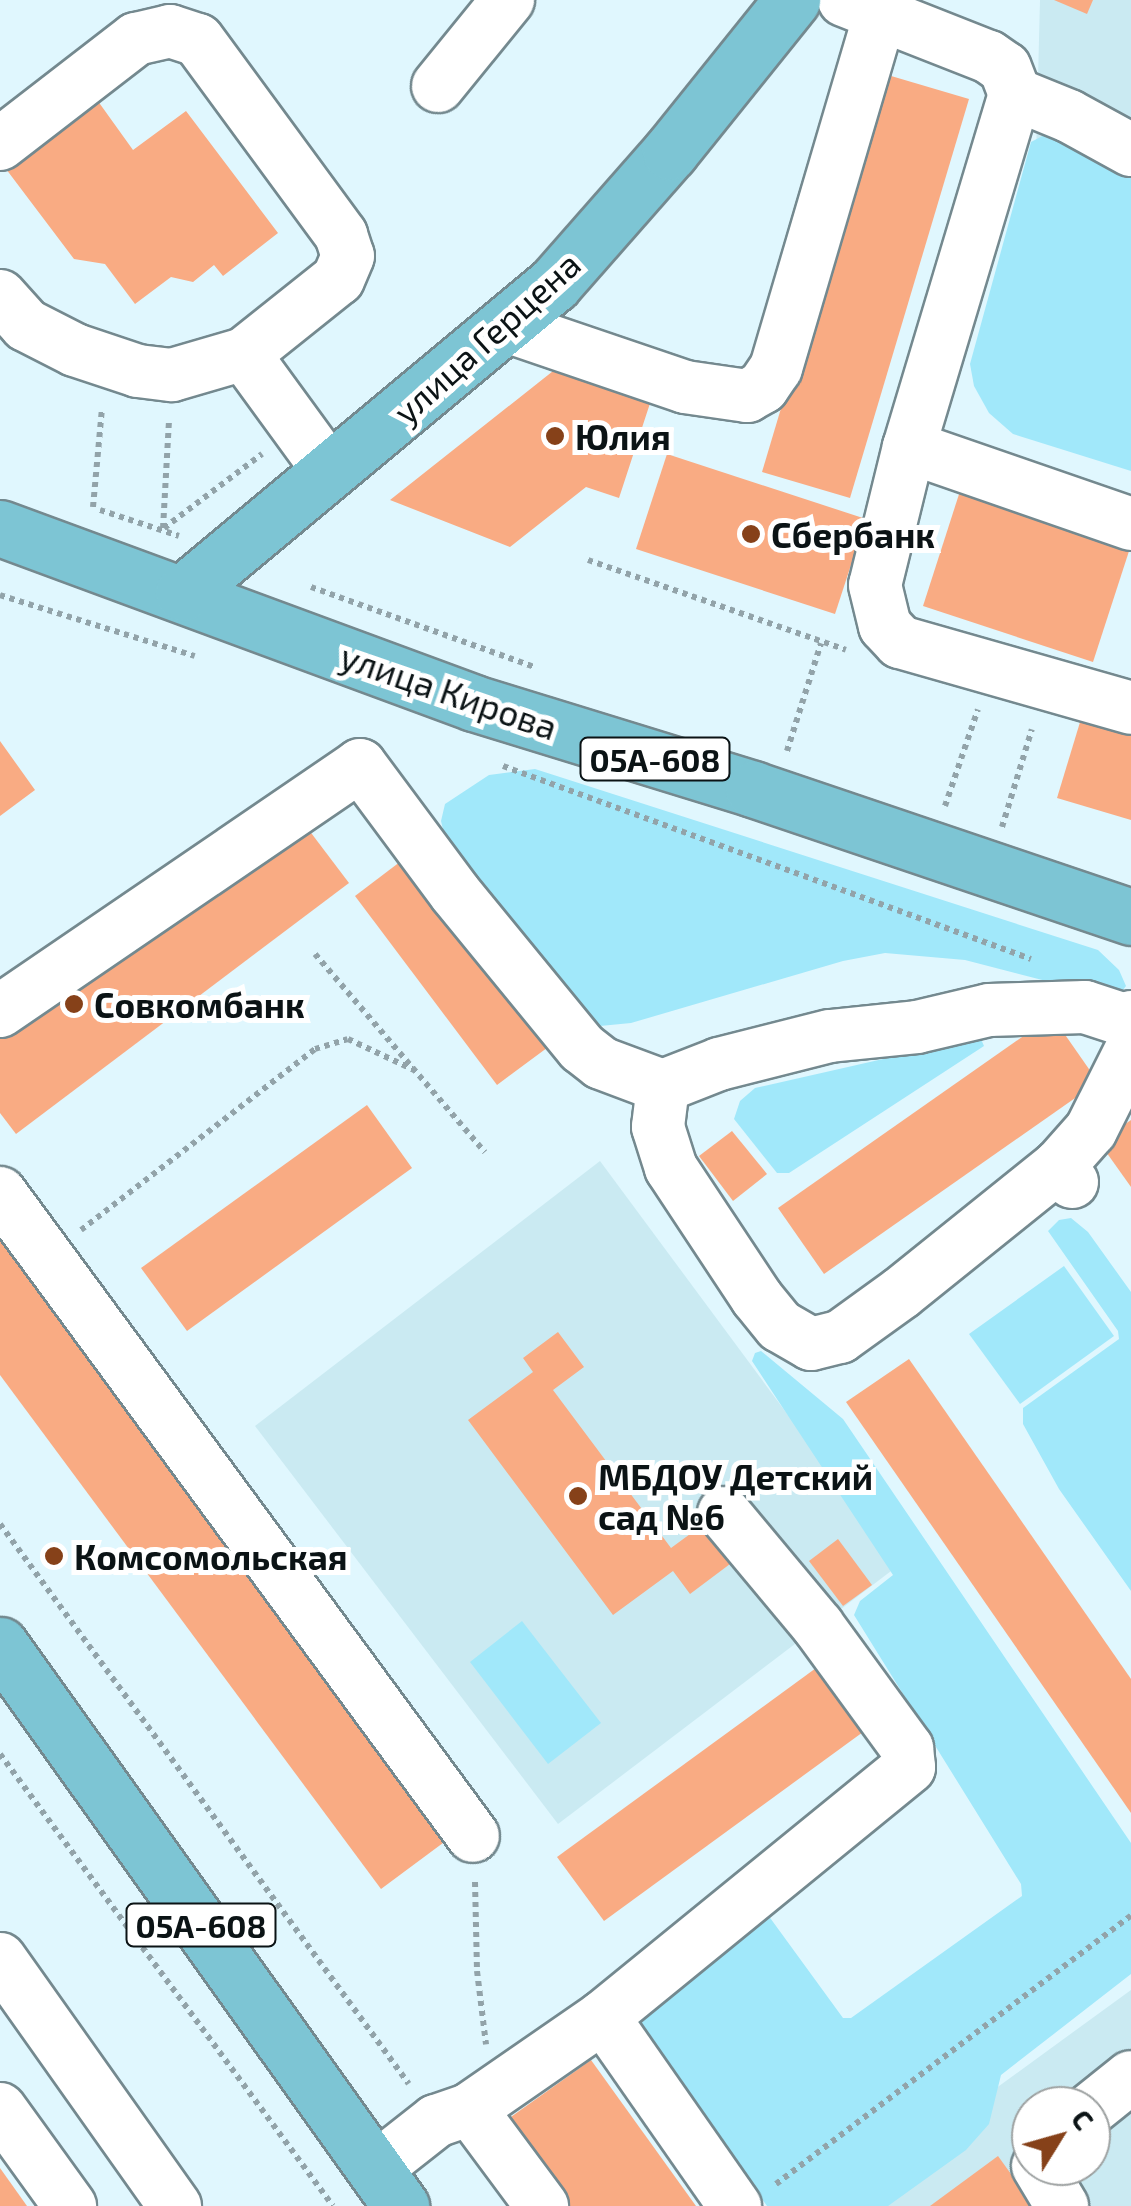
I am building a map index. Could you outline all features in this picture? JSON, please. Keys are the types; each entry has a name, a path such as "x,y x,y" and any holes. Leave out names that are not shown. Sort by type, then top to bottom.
{"main road":[{"name":"улица Герцена","path":"182,593 554,284 792,0"},
{"name":"улица Кирова","path":"0,528 474,703 754,790 1131,917"},
{"name":"05А-608","path":"0,1645 388,2188"}],"lane":[{"path":"438,86 508,0"},
{"path":"506,326 685,387 747,396 762,387 776,368 862,7 989,56 1005,68 1015,94 909,447 874,585 885,626 900,642 1046,685 1130,703"},
{"path":"0,144 136,38 170,32 198,40 341,235 348,256 338,279 244,354 172,375 106,363 26,324 0,296"},
{"path":"1015,94 1070,116 1131,150"},
{"path":"244,354 330,472"},
{"path":"909,447 1131,524"},
{"path":"0,1011 360,765 456,893 582,1048 601,1063 663,1086 719,1064 830,1036 917,1027 989,1010 1085,1007 1128,1021 1131,1018"},
{"path":"663,1086 658,1127 671,1168 756,1298 780,1326 811,1344 840,1337 1065,1174 1131,1050"},
{"path":"0,1194 48,1254 473,1836"},
{"path":"388,2188 466,2108 602,2018 910,1766 908,1748 818,1626 724,1512"},
{"path":"0,1959 175,2206"},
{"path":"602,2018 749,2200"},
{"path":"1111,2092 1131,2077"},
{"path":"466,2108 542,2206"},
{"path":"0,2109 70,2206"}],"path":[{"path":"92,507 106,363"},
{"path":"172,375 163,529 296,428"},
{"path":"588,560 860,654 900,642"},
{"path":"0,595 204,658"},
{"path":"791,734 822,643"},
{"path":"944,810 992,670"},
{"path":"1001,828 1046,685"},
{"path":"489,762 1039,962"},
{"path":"315,954 485,1152"},
{"path":"48,1254 315,1049 348,1038 414,1070"},
{"path":"0,1524 466,2108"},
{"path":"0,1754 334,2206"},
{"path":"466,2108 478,1972 473,1836"},
{"path":"749,2200 1131,1916"}],"shaded area":[{"path":"1040,0 1131,0 1131,325 1033,274"},
{"path":"1052,131 1131,168 1131,471 1013,434 989,413 974,386 970,364 1031,142"},
{"path":"535,769 1098,950 1119,970 1126,986 1116,999 965,960 885,953 843,961 631,1023 600,1026 580,1017 446,842 441,821 445,804 489,775"},
{"path":"980,1037 984,1046 789,1173 777,1173 734,1119 740,1101 755,1088"},
{"name":"МБДОУ Детский сад №6","path":"600,1161 899,1565 558,1824 255,1426"},
{"path":"1071,1218 1088,1232 1131,1292 1131,1591 1059,1489 1023,1424 1023,1408 1119,1339 1118,1331 1048,1231 1059,1220"},
{"path":"1064,1266 1114,1336 1020,1404 969,1334"},
{"path":"761,1351 843,1419 1131,1843 1131,1974 1001,2075 989,2124 966,2150 888,2206 767,2206 637,2027 639,2005 768,1915 843,2018 851,2018 1022,1896 1021,1884 854,1615 860,1601 893,1575 752,1361 755,1353"},
{"path":"522,1621 601,1723 548,1764 470,1662"},
{"path":"1131,1990 1131,2206 834,2206"}],"building":[{"path":"1054,0 1093,0 1087,14"},
{"path":"881,73 969,99 850,498 762,472"},
{"path":"95,97 133,150 186,111 278,233 223,276 214,265 193,282 171,277 135,304 105,264 74,259 3,165"},
{"name":"Юлия","path":"572,356 656,385 619,498 586,487 510,547 390,500"},
{"name":"Сбербанк","path":"667,454 866,519 835,614 636,549"},
{"path":"961,488 1131,545 1093,662 923,606"},
{"path":"1084,709 1131,723 1131,820 1057,798"},
{"path":"0,741 35,790 0,816"},
{"path":"296,813 349,883 16,1134 0,1113 0,1037"},
{"path":"413,852 555,1042 497,1085 355,896"},
{"path":"1052,1016 1098,1082 824,1274 778,1208"},
{"path":"367,1105 412,1168 187,1331 141,1268"},
{"path":"1131,1120 1131,1187 1099,1142"},
{"path":"732,1131 767,1174 733,1201 699,1156"},
{"path":"0,1238 447,1840 381,1889 0,1375"},
{"path":"558,1332 584,1367 553,1390 671,1548 701,1526 730,1564 690,1594 673,1571 613,1615 468,1420 533,1372 523,1358"},
{"path":"909,1359 1131,1679 1131,1813 846,1402"},
{"path":"838,1539 872,1585 843,1606 809,1561"},
{"path":"827,1660 874,1724 604,1921 557,1857"},
{"path":"591,2060 696,2206 555,2206 498,2126"},
{"path":"998,2156 1011,2174 1011,2186 1020,2186 1034,2206 930,2206"},
{"path":"0,2168 27,2206 0,2206"}],"place":[{"name":"Юлия","path":"555,436"},
{"name":"Сбербанк","path":"751,534"},
{"name":"Совкомбанк","path":"74,1004"},
{"name":"МБДОУ Детский сад №6","path":"578,1496"},
{"name":"Комсомольская","path":"54,1556"}]}
